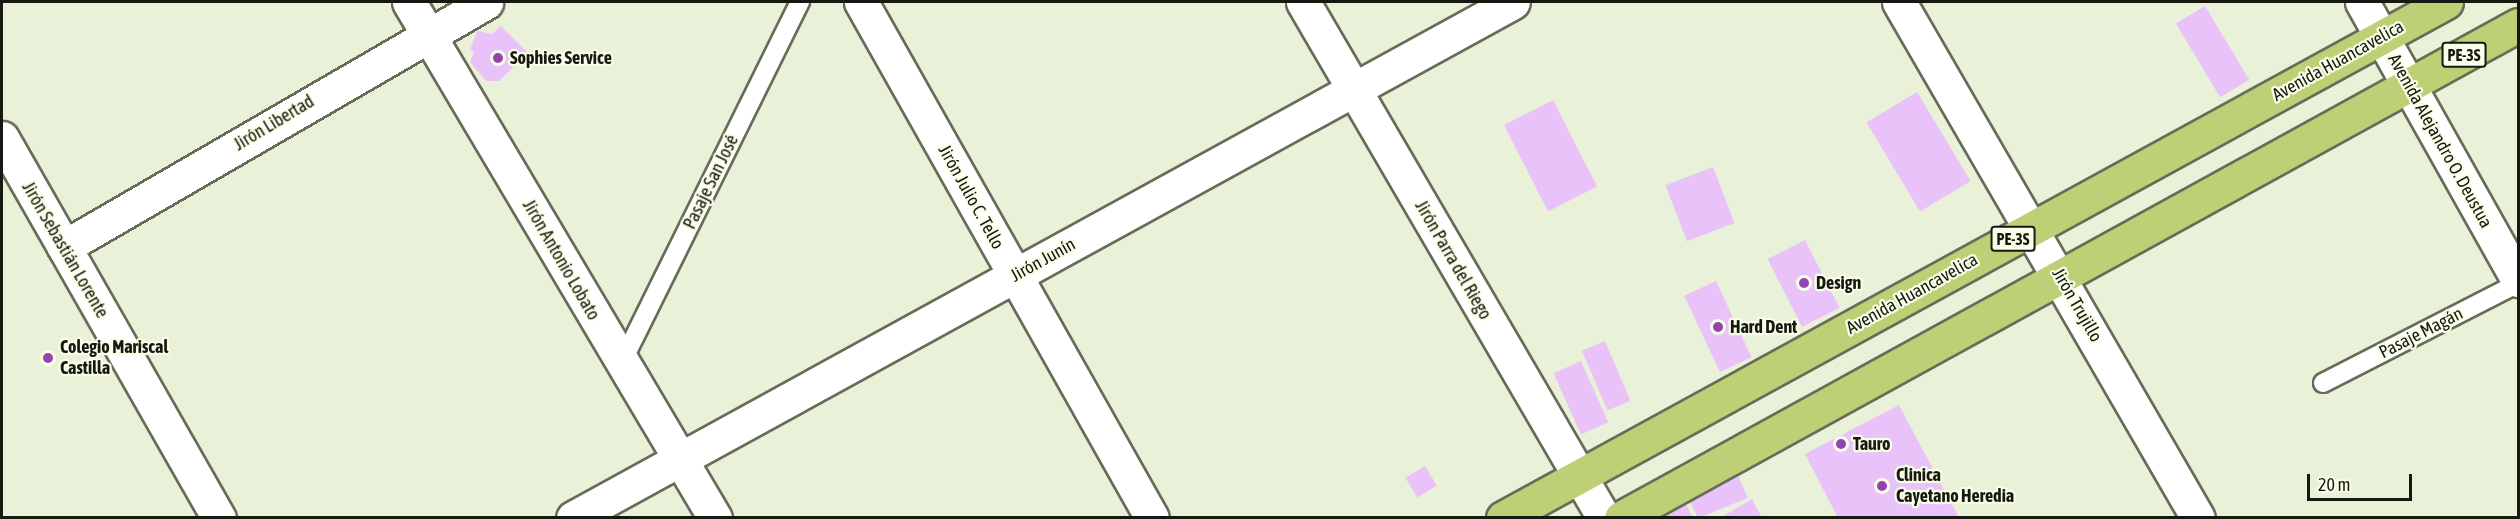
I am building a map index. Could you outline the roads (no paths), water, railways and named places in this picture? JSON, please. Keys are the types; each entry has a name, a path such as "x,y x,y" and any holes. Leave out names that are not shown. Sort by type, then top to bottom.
{"highway":[{"name":"Avenida Huancavelica","path":"1503,518 2446,2"},
{"name":"PE-3S","path":"1621,518 2062,279 2518,25"}],"street":[{"name":"Jirón Antonio Lobato","path":"409,2 715,518"},
{"name":"Jirón Libertad","path":"64,247 427,32 486,2"},
{"name":"Jirón Julio C. Tello","path":"861,2 1152,518"},
{"name":"Jirón Parra del Riego","path":"1303,2 1604,518"},
{"name":"Jirón Junín","path":"573,518 1513,2"},
{"name":"Avenida Alejandro O. Deustua","path":"2362,2 2518,281"},
{"name":"Jirón Trujillo","path":"1906,4 2198,518"},
{"name":"Jirón Sebastián Lorente","path":"2,138 219,518"}],"lane":[{"name":"Pasaje San José","path":"622,362 800,2"},
{"name":"Pasaje Magán","path":"2323,383 2518,281"}],"place":[{"name":"Sophies Service","path":"498,58"},
{"name":"Design","path":"1804,283"},
{"name":"Hard Dent","path":"1718,327"},
{"name":"Colegio Mariscal Castilla","path":"48,358"},
{"name":"Tauro","path":"1841,444"},
{"name":"Clinica Cayetano Heredia","path":"1882,486"}]}
